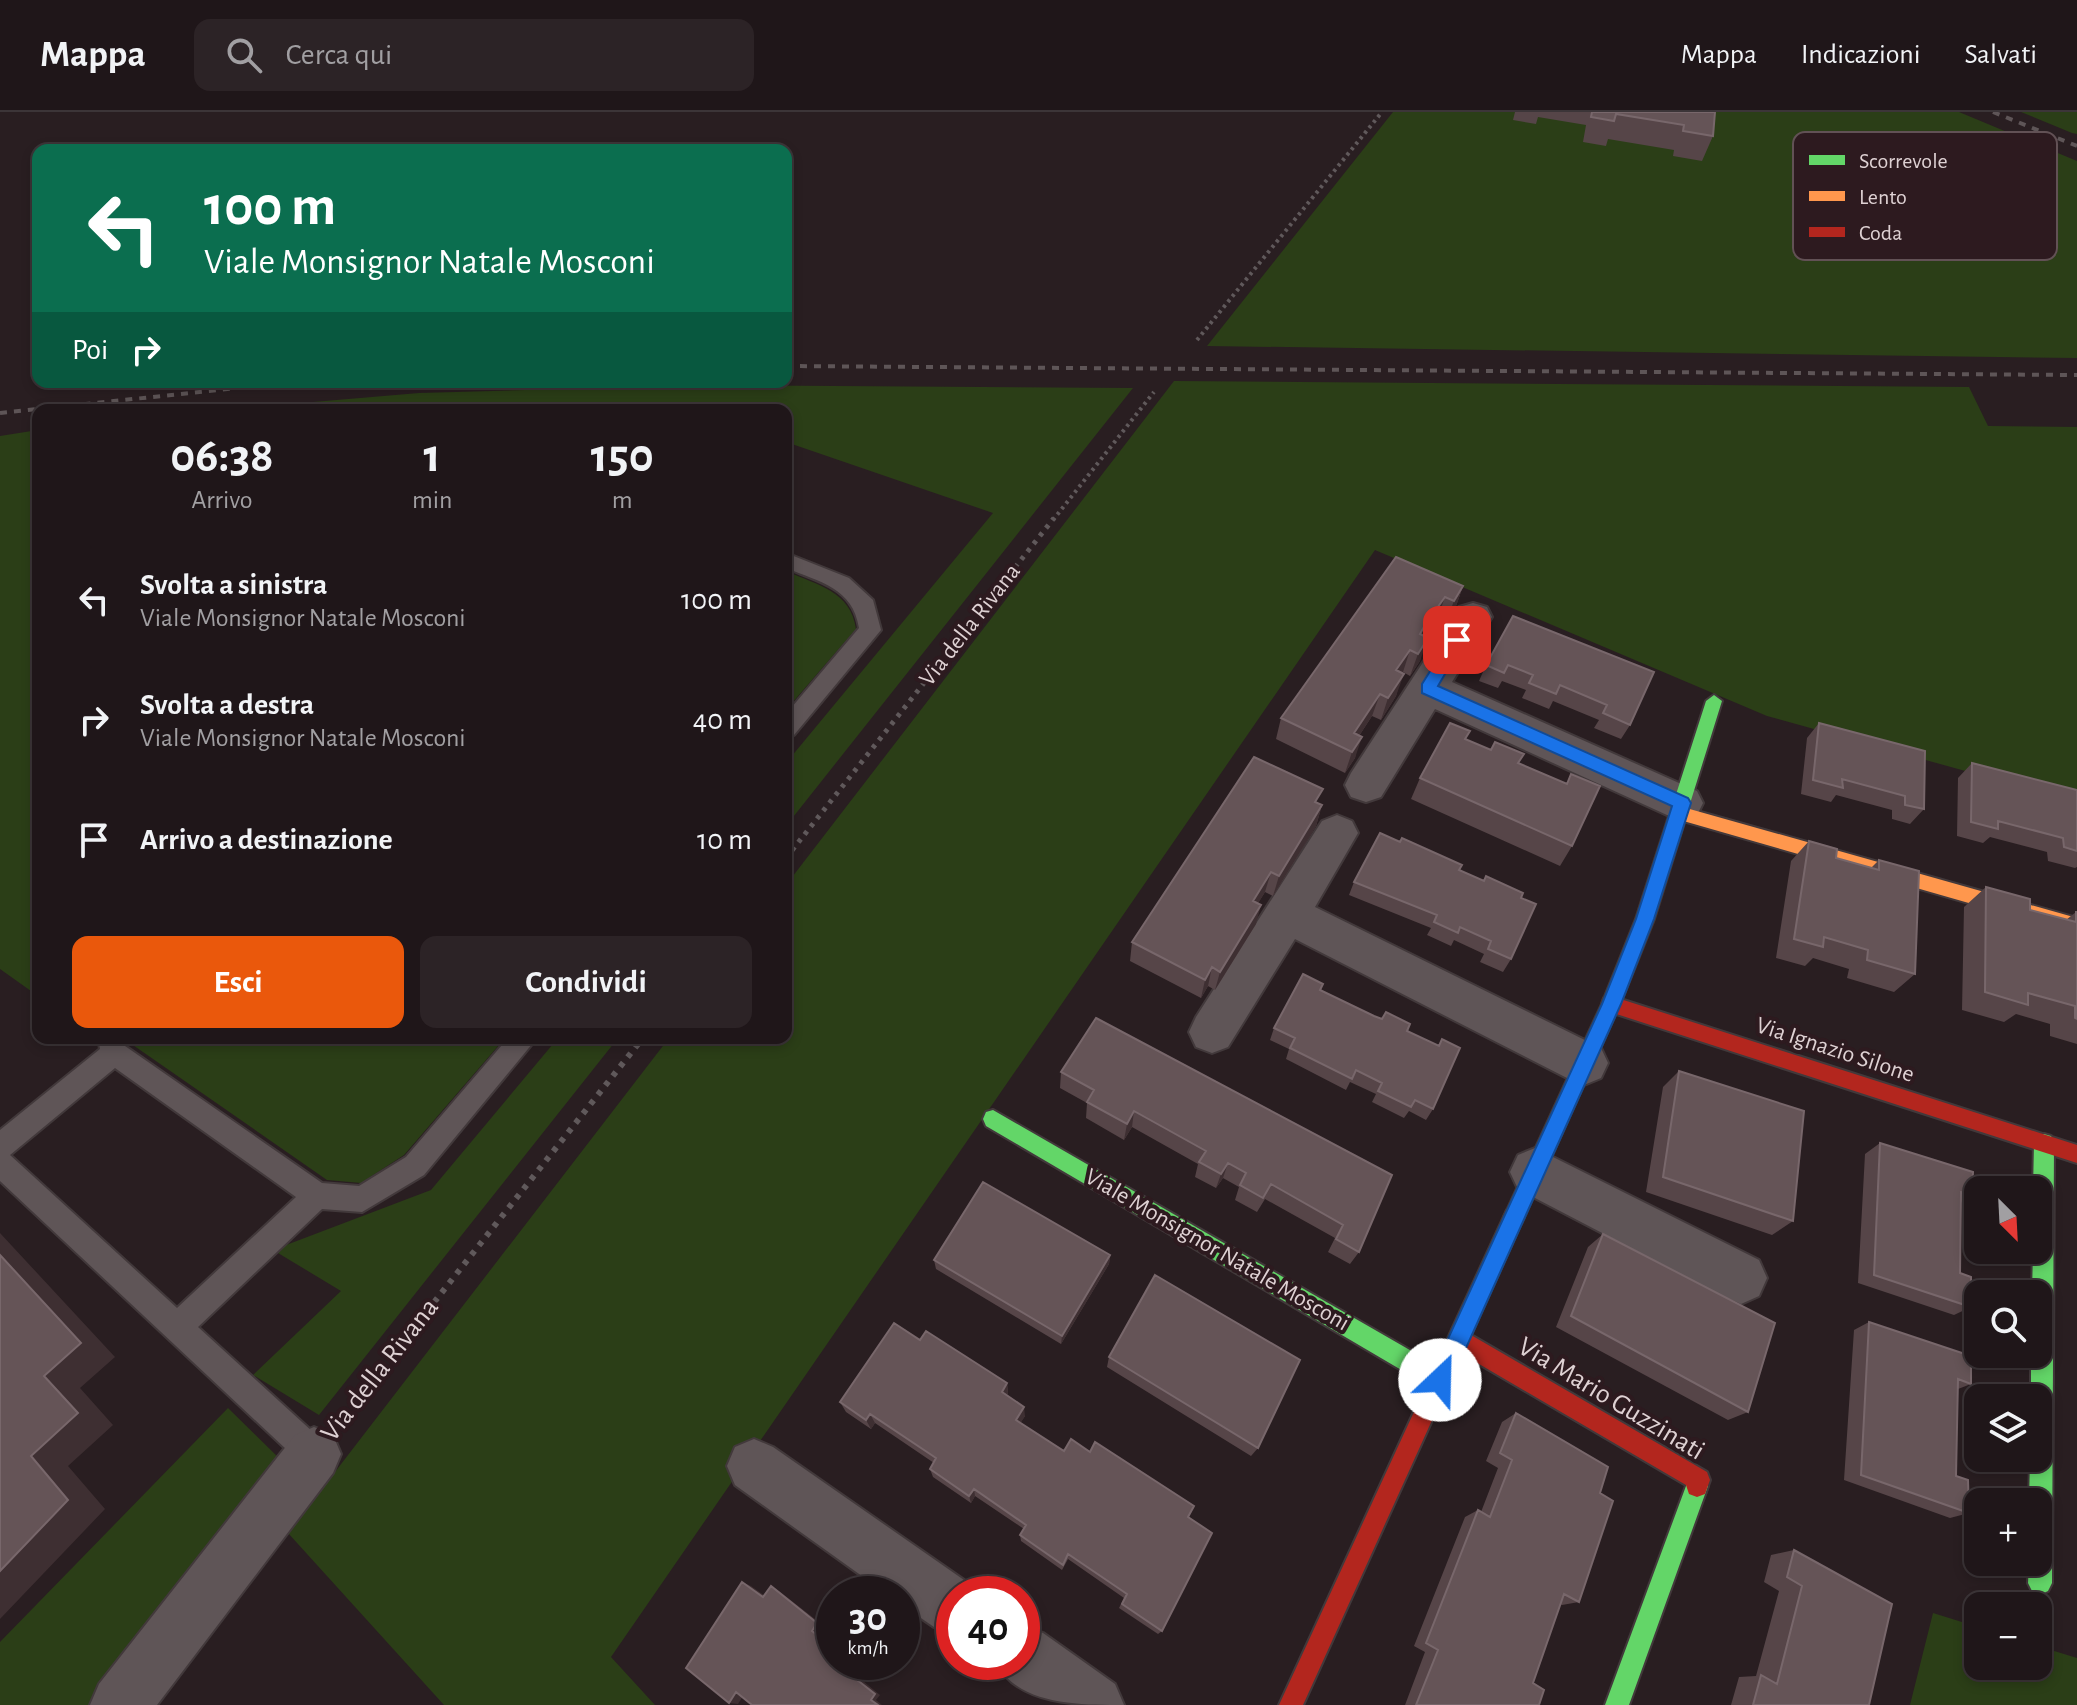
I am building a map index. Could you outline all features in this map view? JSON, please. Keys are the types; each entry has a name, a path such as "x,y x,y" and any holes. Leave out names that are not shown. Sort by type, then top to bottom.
{"street":[{"path":"1366,785 1473,617"},
{"path":"1427,688 1681,808 2077,926"},
{"path":"1291,1705 1611,1004 1645,919 1714,701"},
{"path":"1212,1032 1337,833"},
{"path":"1287,914 1584,1063"},
{"name":"Via Ignazio Silone","path":"1611,1004 2077,1154"},
{"name":"Viale Monsignor Natale Mosconi","path":"993,1119 1440,1380"},
{"path":"2040,1583 2044,1143"},
{"path":"1535,1172 1741,1278"},
{"name":"Via Mario Guzzinati","path":"1458,1340 1699,1480 1617,1705"},
{"name":"Via della Rivana","path":"120,1705 314,1454"},
{"path":"754,1466 936,1594"},
{"path":"1040,1667 1094,1705"}],"lane":[{"path":"792,562 842,583 866,605 870,630 792,722"},
{"path":"0,1147 112,1046 317,1196 362,1199 415,1166 519,1044"},
{"path":"0,1163 314,1454"},
{"path":"178,1327 317,1196"}],"path":[{"path":"1197,340 1382,112"},
{"name":"Via della Rivana","path":"792,850 1154,392"},
{"name":"Via della Rivana","path":"314,1454 638,1044"}],"green space":[{"path":"1393,112 1959,112 2007,132 1793,132 1793,260 2057,260 2057,153 2077,161 2077,358 1207,346"},
{"path":"2021,112 2077,112 2077,134 2072,133"},
{"path":"1174,381 1969,387 1988,426 2077,427 2077,802 1767,716 1375,550 611,1657 655,1705 444,1705 288,1533 664,1044 792,1044 792,877"},
{"path":"792,386 1133,388 792,818 792,756 993,513 792,444 792,404 290,404 419,393"},
{"path":"32,431 32,992 0,969 0,436"},
{"path":"792,573 820,585 840,598 853,616 856,629 792,703"},
{"path":"131,1044 500,1044 404,1155 361,1183 327,1180"},
{"path":"553,1044 613,1044 319,1415 253,1375 341,1291 273,1250 431,1190"},
{"path":"228,1408 282,1461 92,1705 0,1705 0,1642"},
{"path":"1933,1613 1964,1623 1964,1680 2052,1680 2052,1650 2077,1658 2077,1705 1910,1705"}],"building":[{"path":"1592,112 1715,112 1713,136 1683,131 1684,125 1616,114 1614,121 1591,117"},
{"path":"1396,557 1463,586 1454,601 1445,597 1425,625 1420,634 1428,638 1418,654 1410,650 1396,670 1404,674 1388,698 1380,694 1354,733 1362,737 1352,752 1281,718"},
{"path":"1513,616 1654,672 1630,725 1603,713 1607,705 1560,685 1556,694 1529,683 1533,675 1508,665 1504,673 1486,665"},
{"path":"1450,723 1470,731 1465,739 1491,750 1495,742 1524,754 1518,763 1567,784 1571,774 1600,786 1572,846 1420,778"},
{"path":"1819,723 1925,751 1924,809 1905,805 1905,796 1842,779 1843,788 1813,780"},
{"path":"1254,757 1323,789 1315,802 1322,805 1279,876 1271,872 1253,901 1261,905 1220,972 1212,967 1205,980 1132,942"},
{"path":"1972,763 2077,790 2077,851 2064,847 2063,838 1998,821 1998,829 1971,822"},
{"path":"1380,833 1400,842 1402,838 1462,865 1459,870 1484,881 1486,876 1523,893 1521,898 1536,904 1511,959 1488,949 1491,941 1460,927 1458,933 1434,922 1437,915 1354,882"},
{"path":"1809,841 1837,849 1836,858 1879,870 1879,860 1919,871 1915,974 1867,960 1868,950 1824,937 1823,947 1794,939"},
{"path":"1986,887 2030,899 2030,910 2076,922 2077,912 2077,1019 2075,1006 2028,993 2028,1005 1985,992"},
{"path":"1303,974 1323,984 1320,990 1374,1016 1382,1019 1386,1012 1410,1024 1407,1031 1439,1046 1442,1039 1460,1048 1433,1109 1415,1100 1411,1107 1378,1091 1382,1083 1356,1070 1352,1079 1290,1048 1295,1038 1274,1028"},
{"path":"1096,1018 1392,1175 1359,1252 1336,1239 1343,1225 1271,1184 1263,1198 1240,1185 1246,1173 1228,1163 1221,1174 1199,1162 1206,1151 1134,1111 1127,1124 1087,1102 1094,1090 1061,1072"},
{"path":"1679,1071 1804,1111 1793,1221 1663,1177"},
{"path":"1880,1143 1973,1172 1973,1176 1964,1176 1964,1193 1961,1192 1960,1273 1971,1277 1971,1280 1964,1280 1964,1305 1874,1275"},
{"path":"983,1182 1110,1255 1062,1336 934,1260"},
{"path":"1603,1234 1775,1323 1748,1412 1571,1316"},
{"path":"0,1255 81,1343 44,1376 78,1413 31,1456 68,1500 0,1571"},
{"path":"1155,1275 1300,1360 1258,1448 1109,1357"},
{"path":"1869,1322 1964,1354 1964,1368 1971,1368 1971,1384 1958,1379 1956,1476 1968,1480 1968,1488 1964,1488 1964,1511 1861,1475"},
{"path":"894,1323 920,1340 926,1331 1007,1383 1002,1392 1024,1407 1016,1420 1064,1451 1071,1439 1090,1452 1095,1442 1194,1506 1188,1517 1212,1533 1162,1631 1122,1604 1127,1594 1068,1554 1063,1565 1020,1535 1026,1525 974,1489 969,1496 930,1469 936,1458 870,1414 866,1420 840,1402"},
{"path":"1516,1413 1608,1467 1600,1493 1613,1501 1579,1602 1564,1594 1533,1683 1544,1690 1539,1705 1416,1705 1438,1650 1426,1643 1478,1510 1490,1517 1512,1460 1500,1453"},
{"path":"1794,1550 1892,1604 1869,1705 1753,1705 1761,1675 1777,1684 1802,1586 1787,1577"},
{"path":"742,1582 763,1597 771,1586 816,1622 812,1631 816,1634 816,1680 857,1680 875,1694 871,1700 878,1705 752,1705 736,1692 729,1703 686,1668"}],"railway":[{"path":"1993,112 2042,132"},
{"path":"2057,138 2077,146"},
{"path":"792,366 2077,375"},
{"path":"86,404 238,388"},
{"path":"0,413 32,410"}],"traffic: fast":[{"path":"1514,1217 1611,1004 1645,919 1714,701"},
{"path":"993,1119 1440,1380"},
{"path":"2040,1583 2044,1143"},
{"path":"1617,1705 1697,1486"}],"traffic: slow":[{"path":"1679,813 2077,926"}],"traffic: jam":[{"path":"1611,1004 2077,1154"},
{"path":"1291,1705 1514,1217"},
{"path":"1458,1340 1699,1480 1697,1486"}],"route":[{"path":"1440,1380 1611,1004 1645,919 1682,803 1427,688 1457,640"}]}
